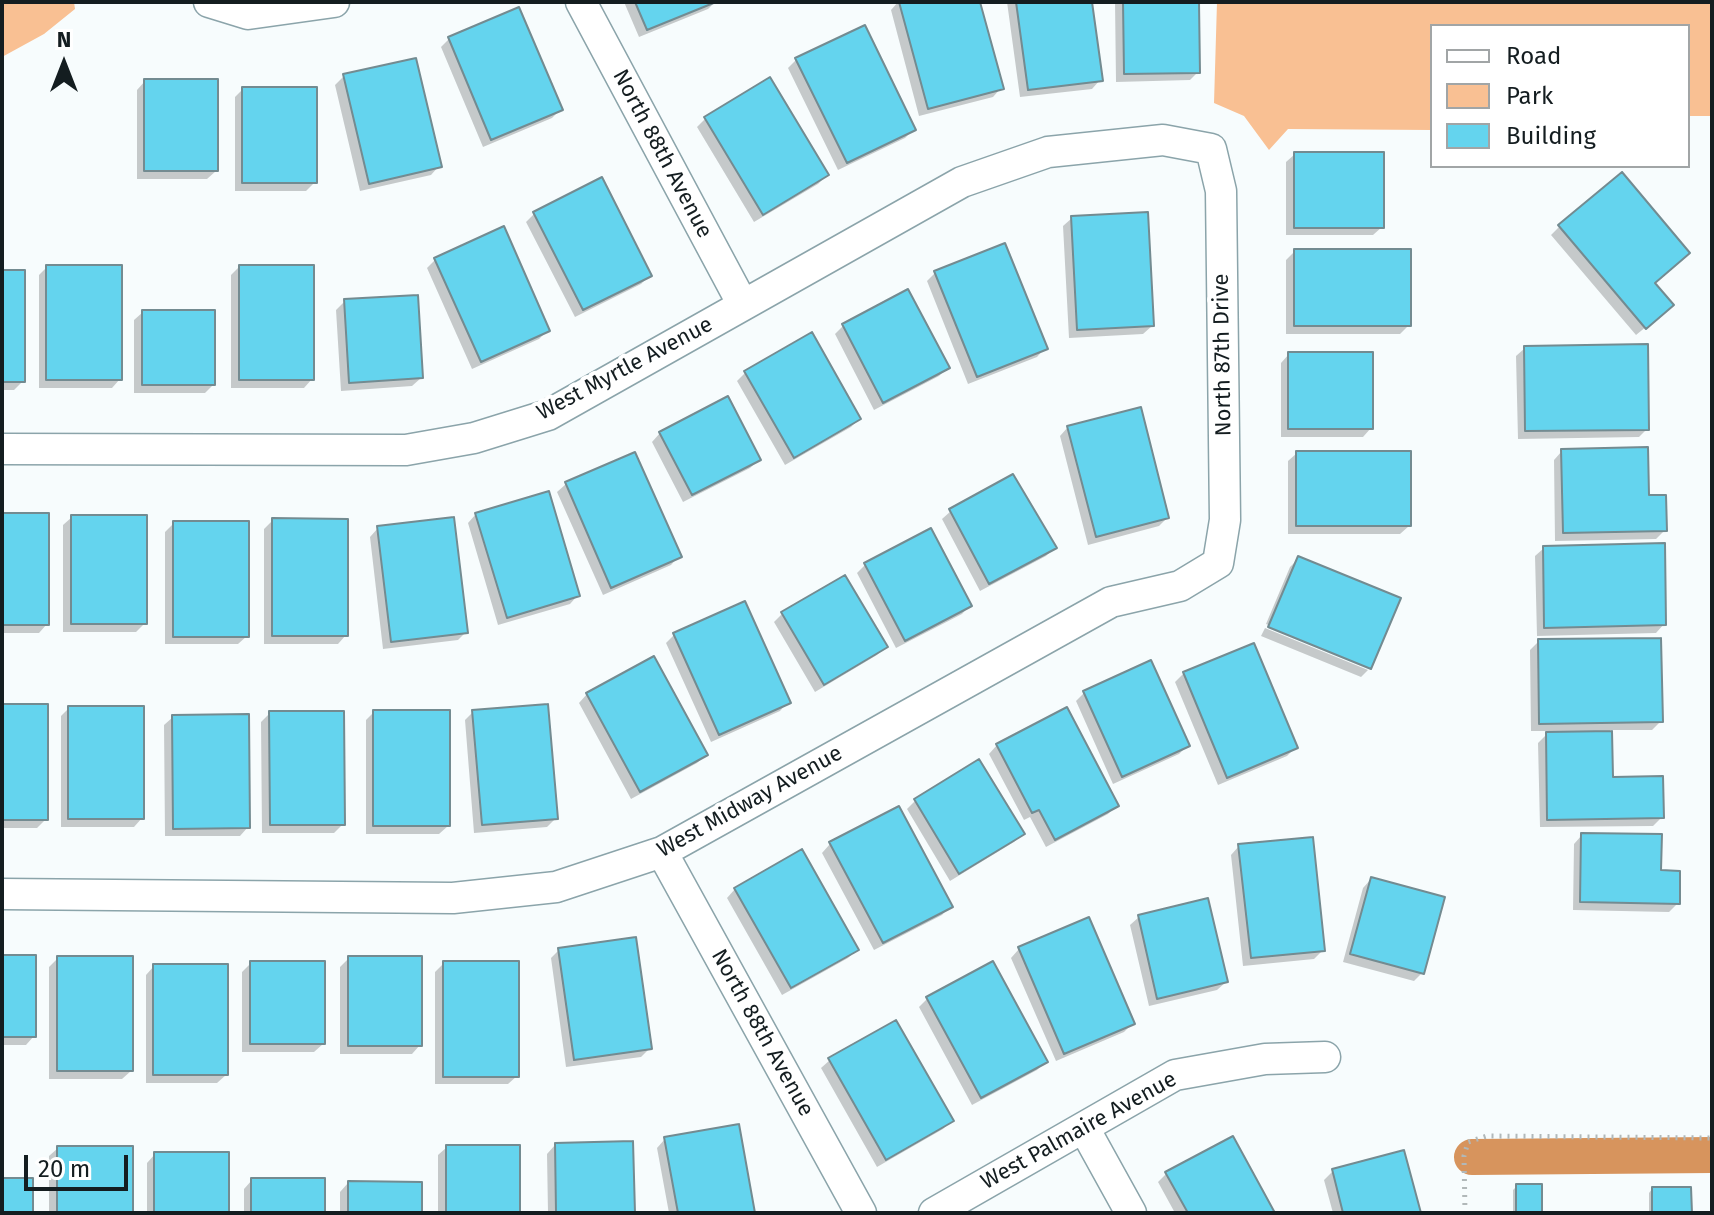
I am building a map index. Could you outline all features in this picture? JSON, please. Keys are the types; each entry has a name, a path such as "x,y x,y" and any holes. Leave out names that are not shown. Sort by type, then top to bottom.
{"street":[{"path":"209,2 248,14 334,2"},
{"name":"North 88th Avenue","path":"581,2 743,305"},
{"name":"West Myrtle Avenue","path":"2,449 406,450 474,438 548,415 962,182 1048,152 1163,140 1211,149"},
{"name":"North 87th Drive","path":"1211,149 1221,191 1225,520 1218,563"},
{"name":"West Midway Avenue","path":"2,894 453,898 556,887 662,852 1111,602 1180,586 1218,563"},
{"name":"North 88th Avenue","path":"662,852 861,1213"},
{"name":"West Palmaire Avenue","path":"934,1213 1175,1075 1265,1059 1325,1057"},
{"path":"1084,1128 1131,1213"}],"path":[{"path":"1465,1213 1464,1156 1468,1142 1487,1136 1712,1138"}],"green space":[{"path":"2,2 74,2 75,9 44,34 2,57"},
{"path":"1217,2 1712,2 1712,116 1690,116 1690,24 1430,24 1430,130 1288,129 1269,150 1244,116 1214,103"}],"building":[{"path":"635,2 716,2 647,30"},
{"path":"899,2 980,2 1004,89 928,109"},
{"path":"1016,2 1092,2 1103,81 1028,90"},
{"path":"1123,2 1199,2 1200,73 1124,74"},
{"path":"519,7 563,110 491,140 448,37"},
{"path":"865,25 916,130 847,163 795,58"},
{"path":"416,58 442,167 369,184 343,74"},
{"path":"770,77 829,175 763,215 704,117"},
{"path":"144,79 218,79 218,171 144,171"},
{"path":"242,87 317,87 317,183 242,183"},
{"path":"1294,152 1384,152 1384,228 1294,228"},
{"path":"1622,172 1690,253 1655,283 1674,305 1646,329 1558,225"},
{"path":"602,177 652,276 583,310 533,212"},
{"path":"1148,212 1154,326 1077,330 1071,216"},
{"path":"504,226 550,331 481,362 434,258"},
{"path":"1005,243 1048,349 977,377 934,271"},
{"path":"1294,249 1411,249 1411,326 1294,326"},
{"path":"46,265 122,265 122,380 46,380"},
{"path":"239,265 314,265 314,380 239,380"},
{"path":"2,270 25,270 25,382 2,382"},
{"path":"908,289 950,368 883,403 842,324"},
{"path":"418,295 423,378 349,383 344,299"},
{"path":"142,310 215,310 215,385 142,385"},
{"path":"812,332 861,419 794,458 744,371"},
{"path":"1648,344 1649,430 1525,431 1524,346"},
{"path":"1288,352 1373,352 1373,429 1288,429"},
{"path":"728,396 761,460 692,495 659,432"},
{"path":"1141,407 1169,518 1096,537 1067,426"},
{"path":"1648,447 1649,495 1666,495 1667,531 1563,533 1561,449"},
{"path":"1296,451 1411,451 1411,526 1296,526"},
{"path":"635,452 682,557 611,588 565,482"},
{"path":"1013,474 1057,548 989,584 949,509"},
{"path":"549,491 580,596 507,618 475,513"},
{"path":"2,513 49,513 49,625 2,625"},
{"path":"71,515 147,515 147,624 71,624"},
{"path":"454,517 468,633 391,642 377,526"},
{"path":"272,518 348,519 348,636 272,636"},
{"path":"173,521 249,521 249,637 173,637"},
{"path":"931,528 972,606 905,641 864,563"},
{"path":"1665,543 1666,625 1544,628 1543,546"},
{"path":"1298,556 1401,598 1371,669 1268,627"},
{"path":"845,575 888,647 824,685 781,612"},
{"path":"745,601 791,703 719,735 673,633"},
{"path":"1661,638 1663,722 1539,724 1538,639"},
{"path":"1254,643 1298,748 1227,778 1183,672"},
{"path":"654,656 708,755 640,792 586,693"},
{"path":"1151,660 1190,746 1122,777 1083,691"},
{"path":"2,704 48,704 48,820 2,820"},
{"path":"548,704 558,819 482,825 472,710"},
{"path":"68,706 144,706 144,819 68,819"},
{"path":"1067,707 1119,806 1055,840 1039,810 1032,813 996,744"},
{"path":"373,710 450,710 450,826 373,826"},
{"path":"269,711 344,711 345,825 270,825"},
{"path":"249,714 250,828 173,829 172,715"},
{"path":"1612,731 1613,777 1663,776 1664,818 1547,820 1546,732"},
{"path":"979,759 1025,834 959,874 914,799"},
{"path":"899,806 953,907 883,943 829,842"},
{"path":"1581,833 1662,834 1661,870 1680,871 1680,904 1580,902"},
{"path":"1313,837 1325,951 1251,958 1238,844"},
{"path":"802,849 859,950 791,988 734,888"},
{"path":"1371,877 1445,897 1424,974 1350,954"},
{"path":"1208,898 1228,982 1157,999 1138,915"},
{"path":"1089,917 1135,1024 1064,1054 1018,947"},
{"path":"636,937 652,1049 574,1060 558,948"},
{"path":"2,955 36,955 36,1037 2,1037"},
{"path":"57,956 133,956 133,1071 57,1071"},
{"path":"348,956 422,956 422,1046 348,1046"},
{"path":"250,961 325,961 325,1044 250,1044"},
{"path":"443,961 519,961 519,1077 443,1077"},
{"path":"993,961 1048,1062 981,1098 926,997"},
{"path":"153,964 228,964 228,1075 153,1075"},
{"path":"896,1020 954,1121 886,1160 828,1058"},
{"path":"739,1124 755,1213 678,1213 664,1137"},
{"path":"1233,1136 1275,1213 1188,1213 1165,1172"},
{"path":"633,1141 635,1213 556,1213 555,1143"},
{"path":"446,1145 520,1145 520,1213 446,1213"},
{"path":"57,1146 133,1146 133,1213 57,1213"},
{"path":"1404,1150 1421,1213 1343,1213 1332,1169"},
{"path":"154,1152 229,1152 229,1213 154,1213"},
{"path":"2,1178 33,1178 33,1213 2,1213"},
{"path":"251,1178 325,1178 325,1213 251,1213"},
{"path":"348,1181 422,1182 422,1213 348,1213"},
{"path":"1516,1184 1542,1184 1542,1213 1516,1213"},
{"path":"1652,1187 1691,1187 1692,1213 1652,1213"}],"waterway":[{"path":"1472,1157 1712,1155"}]}
